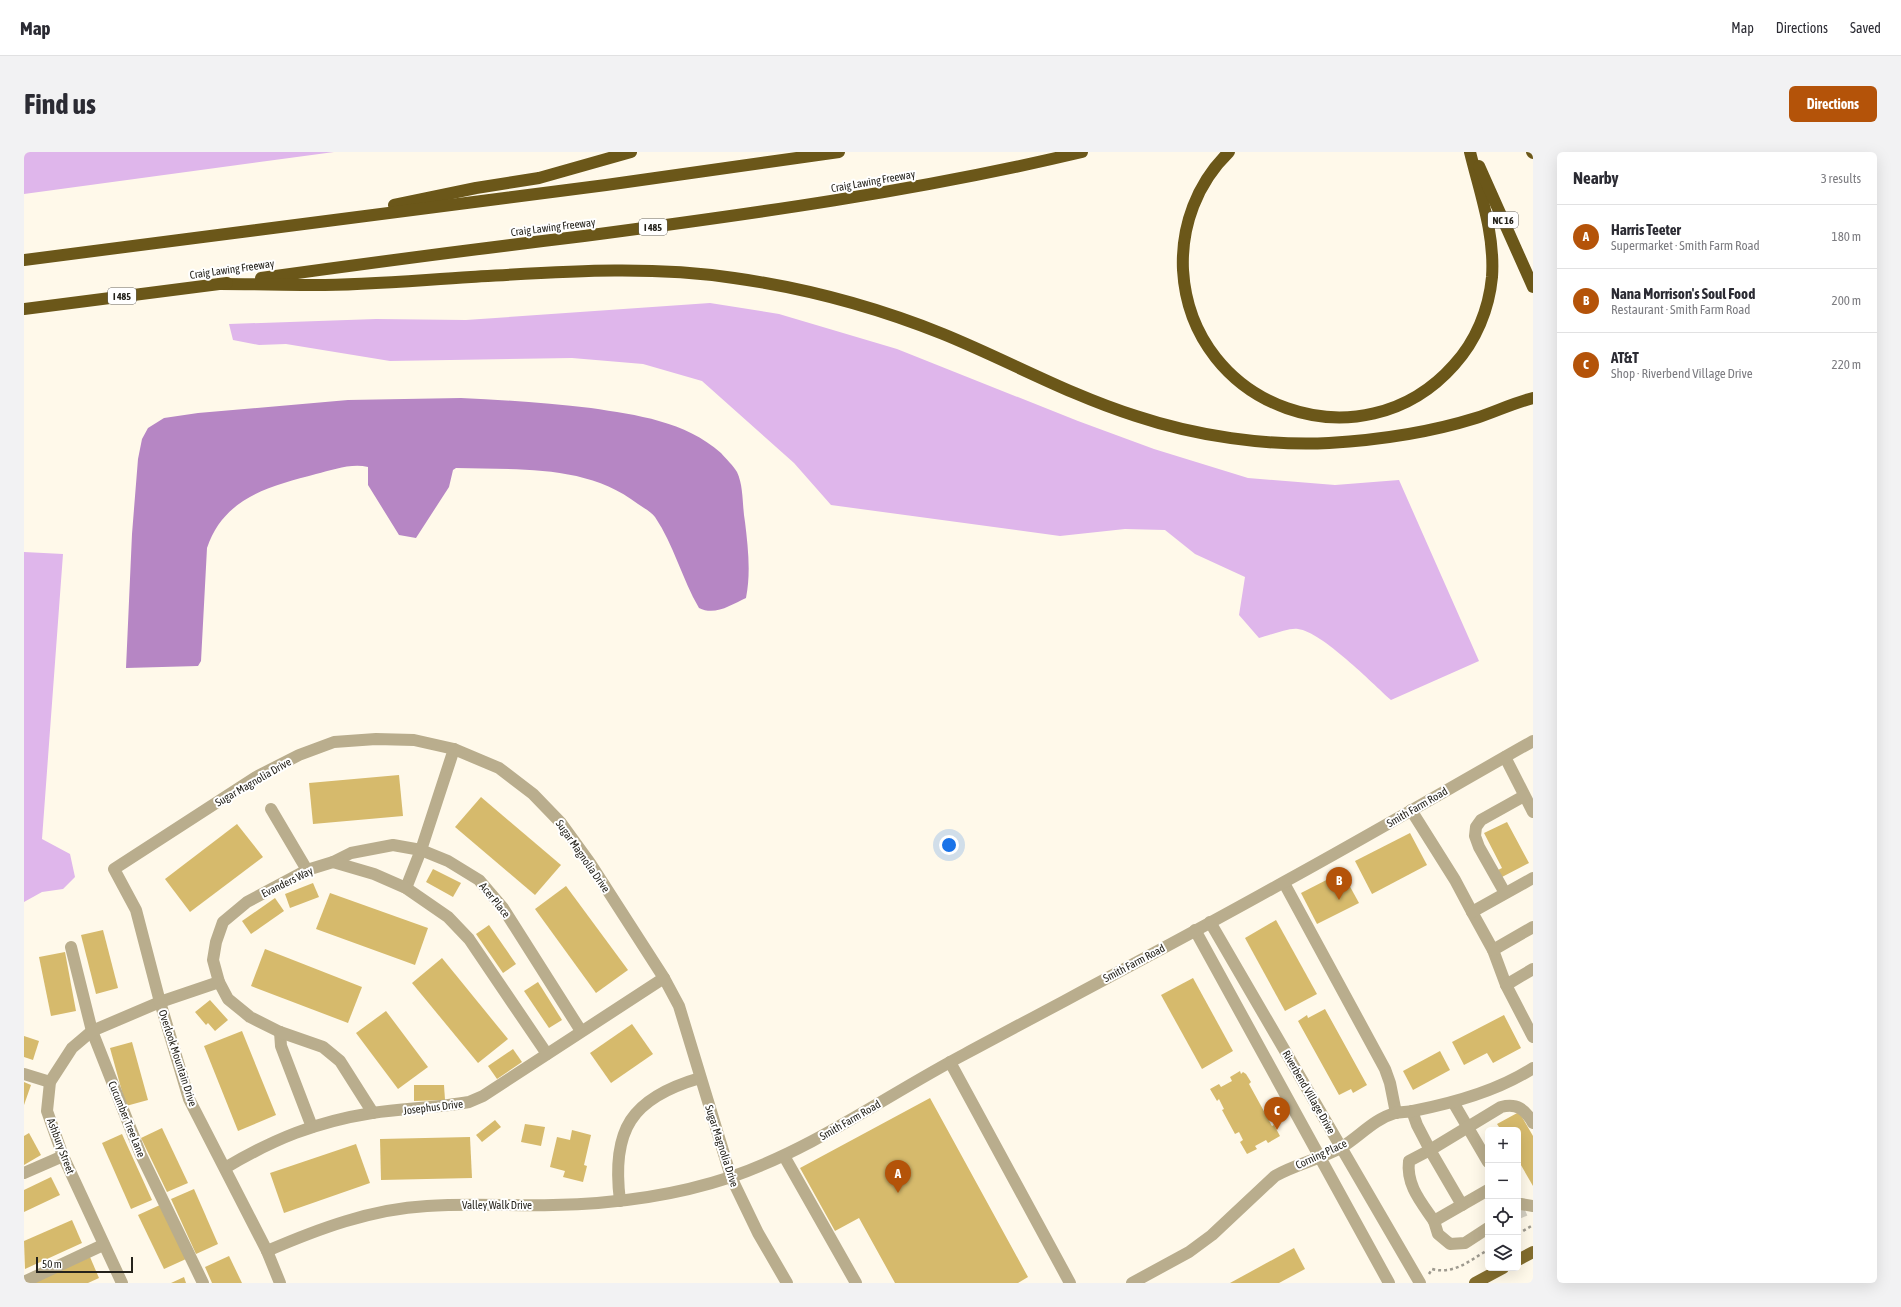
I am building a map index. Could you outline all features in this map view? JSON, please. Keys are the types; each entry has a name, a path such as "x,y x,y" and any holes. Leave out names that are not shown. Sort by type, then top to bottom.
{"highway":[{"path":"305,223 476,188 539,178 631,152"},
{"path":"24,260 606,185 839,152"},
{"name":"Craig Lawing Freeway","path":"24,308 220,284 738,216 860,197 951,180 1082,152"},
{"path":"1229,152 1215,168 1197,196 1189,216 1184,240 1184,287 1194,321 1203,339 1218,362 1252,392 1290,410 1309,415 1332,417 1375,414 1412,399 1429,389 1447,373 1462,356 1474,337 1483,318 1488,300 1492,278 1492,259 1487,217 1470,152"},
{"name":"NC 16","path":"1473,152 1533,287"},
{"path":"220,284 317,285 574,271 625,270 657,270 733,278 820,294 900,318 973,347 1095,402 1135,416 1200,433 1278,442 1326,443 1385,439 1440,428 1477,418 1521,401 1533,398"},
{"path":"1521,401 1533,392"}],"main road":[{"path":"1521,1258 1533,1252"},
{"path":"1475,1283 1497,1271"}],"street":[{"name":"Sugar Magnolia Drive","path":"114,869 256,777 299,755 334,742 376,738 414,740 454,749 499,768 533,794 562,823 590,863 664,978 679,1006 731,1177 758,1233 787,1283"},
{"name":"Smith Farm Road","path":"731,1177 801,1148 950,1062 1284,883 1533,741"},
{"path":"406,888 421,850 454,749"},
{"path":"1505,757 1533,812"},
{"path":"1505,893 1479,847 1475,836 1476,827 1481,820 1524,796"},
{"path":"271,809 307,870"},
{"path":"1411,810 1455,880 1492,950 1506,985 1533,1037"},
{"name":"Acer Place","path":"334,862 351,853 393,846 421,850 448,861 479,880 503,908 582,1032"},
{"path":"334,862 374,874 406,888 448,917 469,939 547,1054"},
{"name":"Evanders Way","path":"334,862 307,870 247,902 223,922 216,942 214,960 219,982 228,999 250,1017 280,1032 323,1047 340,1061 373,1113"},
{"name":"Overlook Mountain Drive","path":"114,869 136,910 160,1002 189,1099 267,1251 280,1283"},
{"path":"1472,912 1533,878"},
{"path":"1284,883 1385,1069 1390,1082 1396,1113"},
{"name":"Riverbend Village Drive","path":"1210,922 1420,1283"},
{"path":"1492,950 1533,927"},
{"name":"Riverbend Village Drive","path":"1195,930 1389,1283"},
{"name":"Cucumber Tree Lane","path":"71,947 92,1031 141,1155 203,1283"},
{"path":"1506,985 1533,969"},
{"name":"Josephus Drive","path":"225,1168 256,1150 296,1132 332,1121 373,1113 469,1102 484,1096 664,978"},
{"name":"Ashbury Street","path":"122,1283 103,1245 63,1156 47,1111 50,1082 72,1048 92,1031 160,1002 219,982"},
{"path":"280,1032 281,1046 312,1127"},
{"path":"950,1062 1070,1283"},
{"name":"Corning Place","path":"1132,1283 1189,1252 1212,1235 1275,1176 1287,1169 1320,1157 1341,1147 1379,1119 1396,1113 1453,1102 1495,1088 1533,1068"},
{"path":"24,1074 50,1082"},
{"path":"620,1201 617,1174 618,1157 625,1132 632,1120 649,1099 671,1087 700,1078"},
{"path":"1453,1102 1485,1157"},
{"path":"1485,1230 1465,1243 1450,1244 1438,1234 1434,1220 1413,1191 1407,1172 1409,1161 1501,1107 1512,1104 1519,1107 1530,1117 1533,1123"},
{"path":"1412,1111 1430,1150 1462,1205"},
{"path":"24,1173 63,1156"},
{"path":"784,1156 856,1283"},
{"name":"Valley Walk Drive","path":"267,1251 331,1225 370,1215 426,1206 555,1205 620,1201 676,1192 731,1177"},
{"path":"1434,1220 1485,1192"},
{"path":"26,1281 103,1245"}],"path":[{"path":"1521,1232 1533,1225"},
{"path":"1428,1274 1432,1269 1442,1272 1454,1269 1485,1252"}],"shaded area":[{"path":"24,152 334,152 24,194"},
{"path":"710,303 779,314 897,349 1078,421 1154,449 1248,478 1335,485 1399,480 1479,661 1391,700 1333,648 1308,632 1298,629 1285,630 1259,638 1239,615 1245,577 1195,554 1165,530 1125,529 1060,536 831,505 794,463 702,381 643,364 572,358 390,361 286,344 259,345 233,340 229,324 376,319 466,320"},
{"path":"461,398 559,405 626,413 660,421 692,433 707,442 721,453 734,467 741,484 748,560 748,589 746,598 723,609 711,611 699,608 668,539 652,513 618,491 597,482 551,472 456,468 453,470 449,487 416,538 399,535 368,485 368,467 349,466 282,483 266,489 237,505 225,517 215,531 207,548 201,661 198,666 126,668 132,534 138,459 142,439 148,428 164,418 198,413 348,400"},
{"path":"24,552 63,554 42,839 70,854 75,877 63,889 42,892 24,902"}],"building":[{"path":"399,775 403,816 313,824 309,783"},
{"path":"481,797 561,865 535,895 455,827"},
{"path":"1507,822 1529,863 1502,877 1498,870 1502,868 1484,833"},
{"path":"237,824 263,857 190,912 165,879"},
{"path":"1410,833 1427,865 1372,894 1355,861"},
{"path":"433,869 461,883 453,897 426,882"},
{"path":"1342,872 1359,903 1317,924 1301,893"},
{"path":"313,883 319,897 290,908 285,894"},
{"path":"566,886 628,970 596,993 535,909"},
{"path":"330,893 428,928 415,965 316,929"},
{"path":"275,898 284,911 251,934 242,921"},
{"path":"1276,920 1317,994 1285,1011 1245,938"},
{"path":"489,925 516,964 503,973 476,934"},
{"path":"103,930 118,988 96,994 81,935"},
{"path":"265,949 362,987 348,1023 251,986"},
{"path":"65,952 76,1011 51,1016 39,957"},
{"path":"442,958 508,1039 478,1063 412,983"},
{"path":"1193,978 1233,1051 1202,1069 1161,995"},
{"path":"538,982 562,1020 549,1028 524,991"},
{"path":"210,1000 228,1020 215,1031 208,1023 206,1025 195,1012"},
{"path":"1325,1009 1367,1085 1353,1093 1351,1089 1339,1095 1298,1021 1307,1015 1308,1018"},
{"path":"386,1011 428,1067 398,1089 356,1033"},
{"path":"1504,1015 1521,1048 1493,1063 1487,1053 1464,1065 1452,1042"},
{"path":"632,1024 653,1054 611,1083 590,1053"},
{"path":"242,1031 276,1115 238,1131 204,1046"},
{"path":"24,1036 39,1041 33,1060 24,1057"},
{"path":"132,1042 148,1100 126,1106 110,1048"},
{"path":"513,1049 522,1062 497,1079 488,1066"},
{"path":"1440,1051 1450,1070 1413,1090 1403,1071"},
{"path":"1240,1071 1241,1074 1243,1072 1246,1074 1251,1082 1249,1084 1272,1126 1274,1125 1280,1136 1268,1143 1266,1140 1255,1146 1257,1149 1247,1154 1240,1142 1243,1140 1239,1132 1235,1134 1222,1110 1224,1109 1219,1099 1217,1101 1210,1089 1219,1084 1221,1087 1232,1081 1230,1077"},
{"path":"24,1082 31,1085 24,1105"},
{"path":"414,1085 444,1085 445,1100 414,1101"},
{"path":"930,1098 1028,1277 1018,1283 895,1283 859,1218 835,1231 800,1168"},
{"path":"1519,1112 1533,1136 1533,1186 1521,1165 1521,1127 1499,1127 1497,1124"},
{"path":"495,1120 501,1127 482,1142 476,1135"},
{"path":"525,1124 545,1127 541,1146 521,1142"},
{"path":"162,1128 188,1183 167,1192 141,1138"},
{"path":"572,1130 591,1135 584,1165 587,1166 583,1182 563,1177 565,1171 550,1167 557,1137 570,1140"},
{"path":"29,1133 41,1155 24,1165 24,1136"},
{"path":"122,1134 152,1200 131,1209 102,1143"},
{"path":"470,1137 472,1178 381,1180 380,1139"},
{"path":"356,1144 370,1183 284,1213 270,1173"},
{"path":"51,1177 60,1195 24,1212 24,1190"},
{"path":"194,1189 218,1244 196,1254 171,1199"},
{"path":"160,1205 186,1259 164,1269 138,1215"},
{"path":"72,1220 82,1243 25,1269 24,1241"},
{"path":"1294,1248 1305,1269 1279,1283 1230,1283"},
{"path":"229,1256 242,1283 212,1283 205,1267"},
{"path":"90,1257 99,1278 88,1283 33,1283"},
{"path":"184,1277 186,1283 171,1283"}],"tunnel":[{"path":"1521,1212 1525,1210"}],"place":[{"name":"Nana Morrison's Soul Food","path":"1339,900"},
{"name":"AT&T","path":"1277,1130"},
{"name":"Harris Teeter","path":"898,1193"}]}
